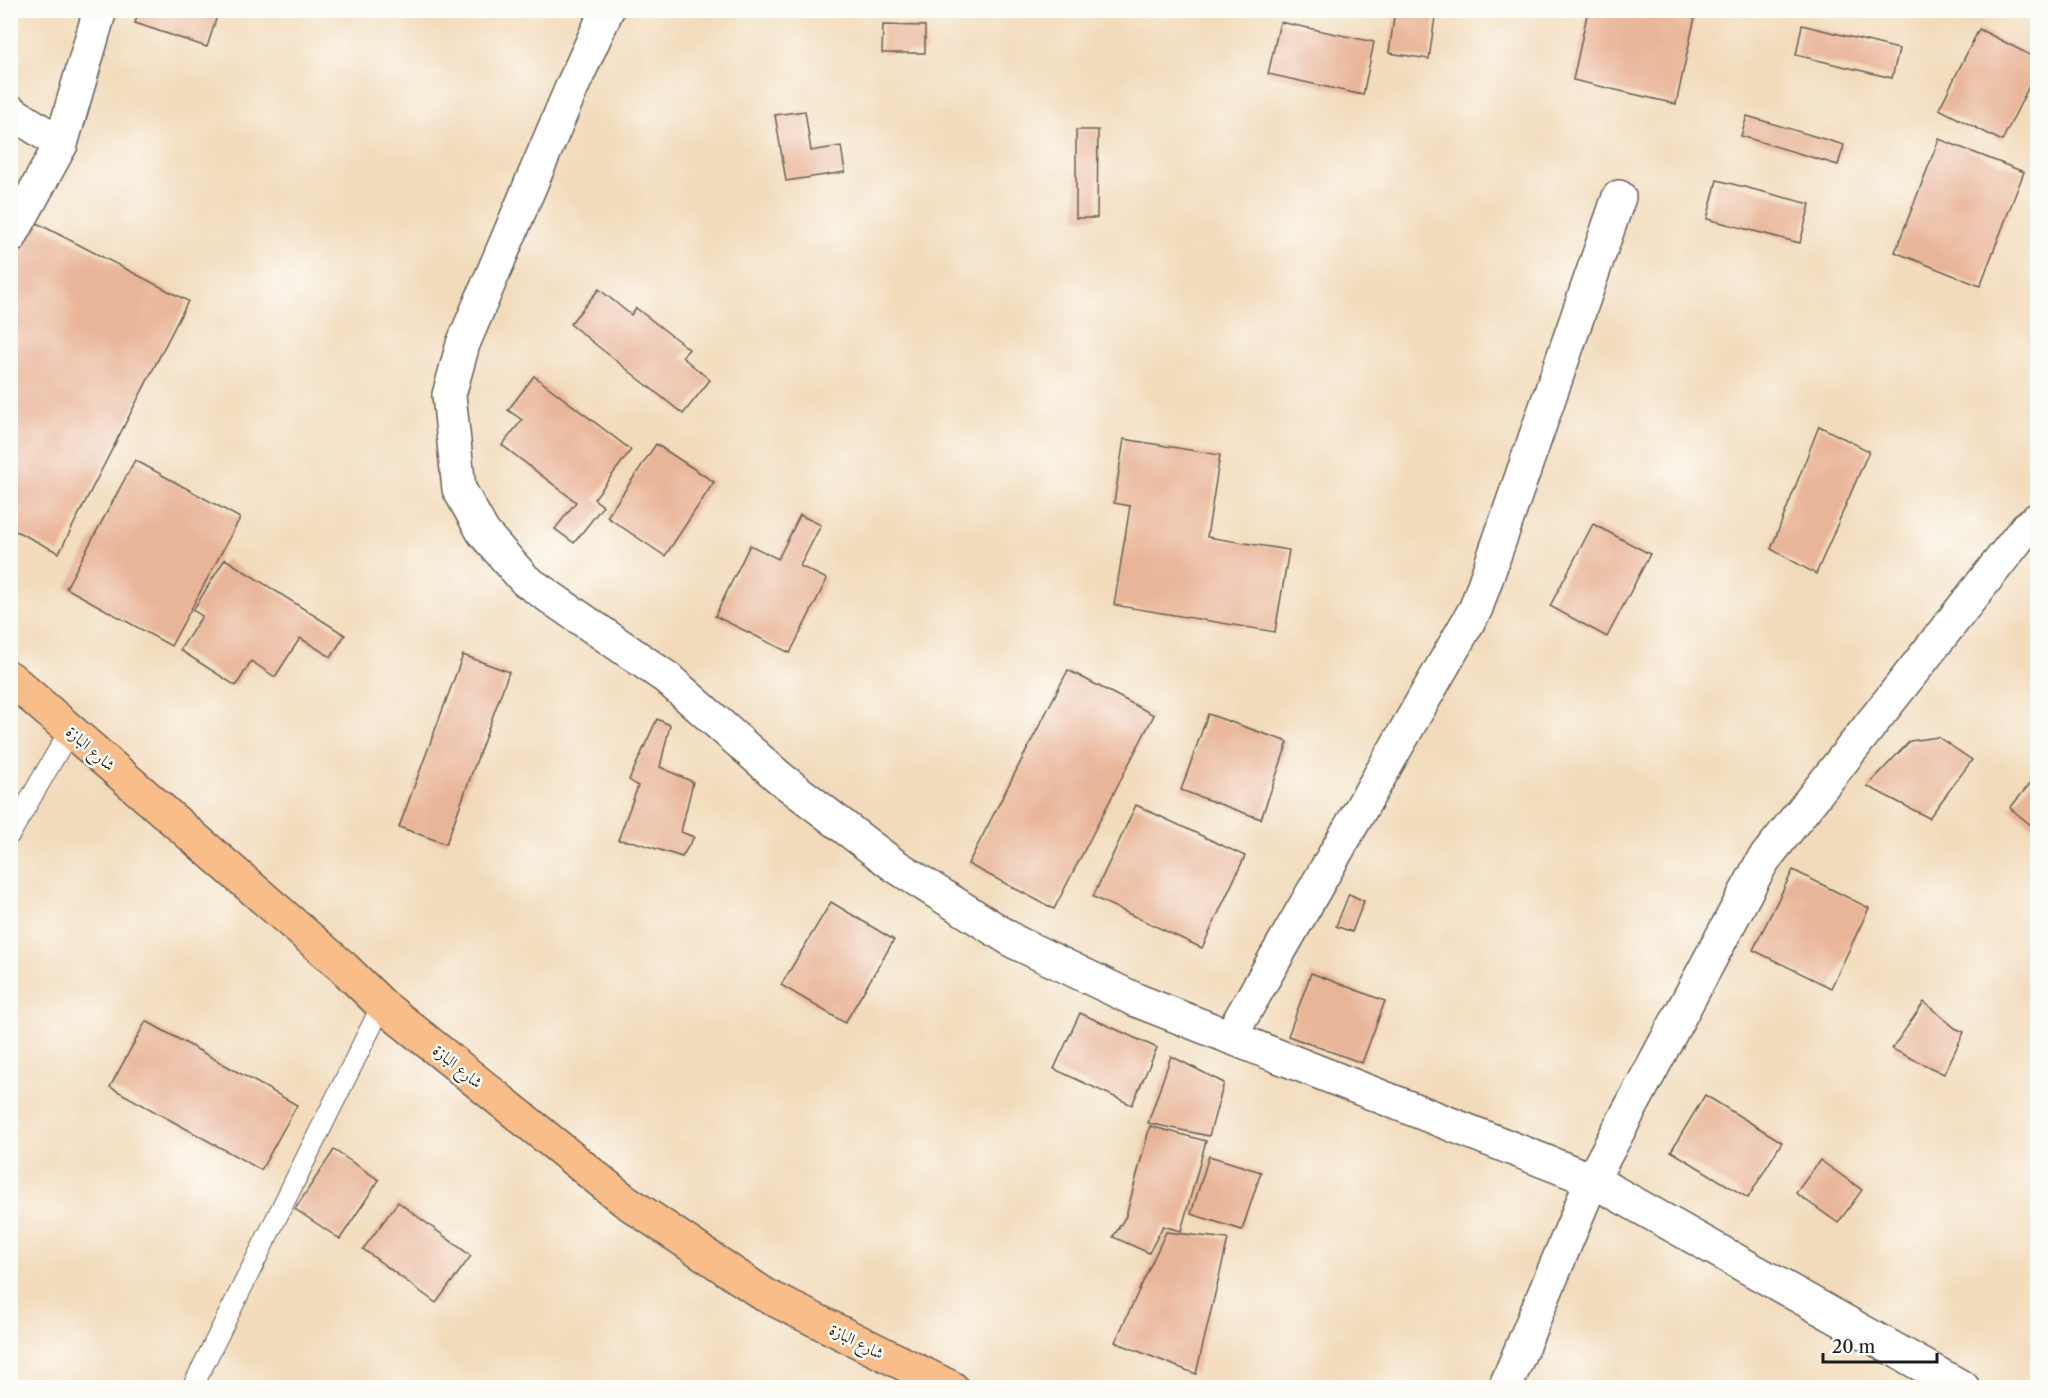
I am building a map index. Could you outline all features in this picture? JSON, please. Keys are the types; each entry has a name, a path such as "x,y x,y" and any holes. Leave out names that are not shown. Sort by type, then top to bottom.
{"main road":[{"name":"شارع البازة","path":"10,678 344,968 382,1005 633,1206 765,1295 952,1388"}],"street":[{"path":"10,237 61,144 100,10"},
{"path":"607,10 463,344 449,395 459,489 483,532 525,580 667,678 780,778 894,865 1015,942 1136,1000 1592,1179 1963,1388"},
{"path":"10,111 61,144"},
{"path":"1230,1037 1476,608 1618,197"},
{"path":"1505,1388 1592,1179 1762,862 2027,526 2037,519"}],"lane":[{"path":"10,834 70,730"},
{"path":"192,1388 382,1005"}],"building":[{"path":"139,10 219,10 207,47 135,23"},
{"path":"1395,10 1436,10 1429,59 1389,53"},
{"path":"1588,10 1664,10 1695,17 1676,104 1573,80"},
{"path":"1280,22 1374,42 1363,95 1268,74"},
{"path":"883,25 925,26 925,53 882,53"},
{"path":"1802,25 1899,49 1892,78 1796,55"},
{"path":"1979,29 2038,59 2038,68 2002,141 1939,109"},
{"path":"805,111 811,151 841,146 845,172 786,181 775,115"},
{"path":"1747,116 1844,145 1838,165 1741,136"},
{"path":"1076,130 1098,130 1097,218 1076,218"},
{"path":"1939,139 2024,172 1980,286 1895,252"},
{"path":"1717,180 1810,204 1800,243 1707,219"},
{"path":"27,218 188,301 59,553 10,528 10,250"},
{"path":"599,289 631,315 636,308 689,349 682,357 710,380 683,414 570,324"},
{"path":"534,376 631,450 594,499 603,506 574,543 555,529 576,502 502,445 522,420 508,410"},
{"path":"1819,426 1869,451 1816,574 1771,549"},
{"path":"1124,439 1220,455 1207,537 1289,550 1275,632 1114,605 1130,506 1114,503"},
{"path":"656,444 714,482 665,556 607,517"},
{"path":"135,460 240,518 171,646 66,588"},
{"path":"800,515 821,525 800,566 827,579 790,653 715,616 750,545 778,559"},
{"path":"1593,524 1650,554 1607,637 1550,606"},
{"path":"225,559 345,635 331,657 300,638 275,677 251,661 236,686 180,650 202,616 193,610"},
{"path":"463,655 509,672 446,844 399,827"},
{"path":"1068,670 1154,715 1054,909 968,864"},
{"path":"1208,714 1288,742 1261,819 1181,790"},
{"path":"657,719 670,725 660,767 693,782 681,832 694,837 682,857 635,842 618,840 638,786 629,780"},
{"path":"1938,737 1972,760 1929,818 1867,786 1910,741"},
{"path":"2038,774 2038,831 2010,808"},
{"path":"1136,805 1245,856 1202,948 1093,897"},
{"path":"1793,870 1869,908 1831,988 1753,950"},
{"path":"1349,894 1364,901 1352,932 1336,926"},
{"path":"831,902 894,940 845,1023 781,985"},
{"path":"1311,973 1385,1001 1362,1063 1288,1036"},
{"path":"1924,1002 1955,1028 1964,1032 1944,1074 1892,1049"},
{"path":"1080,1013 1157,1048 1132,1105 1054,1069"},
{"path":"146,1021 297,1105 261,1170 110,1087"},
{"path":"1171,1056 1224,1083 1209,1136 1148,1123"},
{"path":"1705,1095 1782,1142 1748,1198 1671,1151"},
{"path":"1150,1126 1206,1141 1181,1231 1163,1226 1149,1253 1113,1237 1126,1216"},
{"path":"334,1150 379,1180 340,1239 295,1209"},
{"path":"1209,1156 1261,1172 1242,1230 1191,1214"},
{"path":"1820,1160 1862,1190 1838,1223 1796,1193"},
{"path":"398,1202 471,1256 436,1303 363,1249"},
{"path":"1166,1232 1228,1239 1196,1374 1115,1342"}]}
